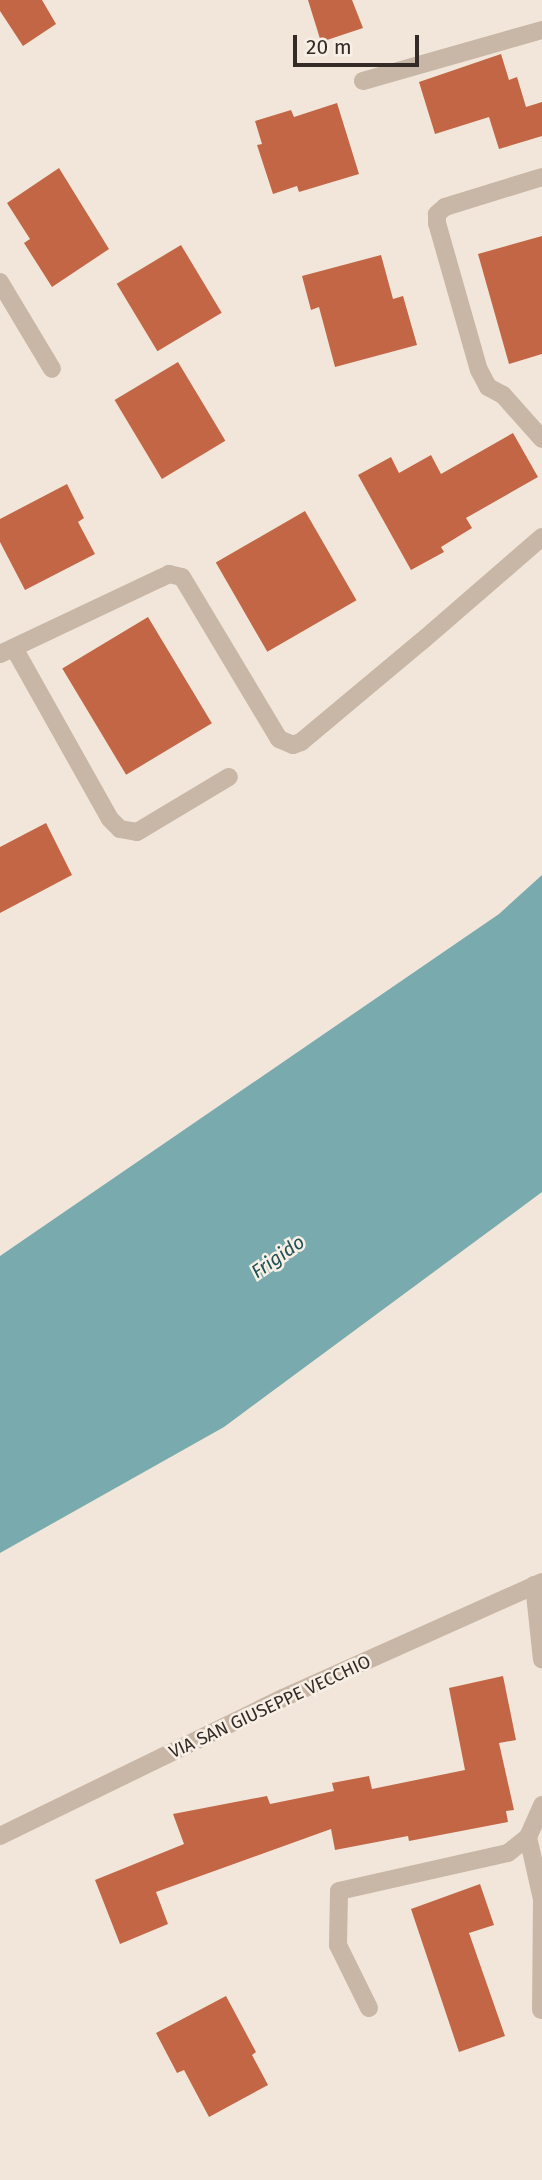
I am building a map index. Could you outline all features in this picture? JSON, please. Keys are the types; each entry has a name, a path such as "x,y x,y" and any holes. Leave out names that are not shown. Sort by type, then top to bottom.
{"street":[{"path":"363,81 542,30"},
{"path":"542,177 445,207 437,214 479,370 488,387 503,396 542,439"},
{"path":"0,282 52,369"},
{"path":"229,777 136,832 120,829 110,819 7,651 169,574 181,577 279,739 293,745 302,742 422,642 542,537"},
{"path":"538,1584 542,1660"},
{"name":"VIA SAN GIUSEPPE VECCHIO","path":"0,1836 283,1698 538,1584"},
{"path":"369,2008 338,1945 339,1891 508,1853 528,1837 542,1805"},
{"path":"528,1837 542,1899 541,2010"}],"water":[{"name":"Frigido","path":"542,875 542,1192 224,1427 0,1553 0,1256 499,914"}],"building":[{"path":"0,0 42,0 56,24 23,46 0,11"},
{"path":"308,0 352,0 363,28 321,42"},
{"path":"501,54 509,80 517,77 526,107 542,102 542,136 499,149 489,117 435,134 419,82"},
{"path":"337,103 359,174 299,192 297,186 273,194 257,145 262,144 255,121 291,110 294,117"},
{"path":"59,168 109,249 52,287 24,243 30,239 7,203"},
{"path":"542,236 542,354 509,364 478,254"},
{"path":"181,245 222,313 157,351 117,284"},
{"path":"381,255 393,299 403,296 417,345 335,367 319,307 311,310 302,276"},
{"path":"178,362 225,441 162,479 115,400"},
{"path":"513,433 538,477 466,518 472,528 441,547 444,552 411,570 358,475 391,457 399,473 431,455 441,474"},
{"path":"67,484 84,518 78,522 95,554 25,590 0,542 0,519"},
{"path":"305,511 357,600 267,652 216,562"},
{"path":"148,617 212,723 126,775 62,669"},
{"path":"46,823 72,875 0,913 0,847"},
{"path":"503,1676 516,1740 499,1743 514,1810 506,1811 508,1822 409,1841 408,1836 335,1850 331,1829 156,1892 168,1924 120,1944 95,1880 184,1844 173,1814 267,1796 270,1804 334,1791 332,1783 369,1776 372,1789 465,1770 449,1688"},
{"path":"480,1884 494,1925 469,1933 505,2036 459,2052 411,1909"},
{"path":"226,1996 256,2052 252,2055 268,2085 209,2117 184,2070 177,2073 156,2033"}]}
